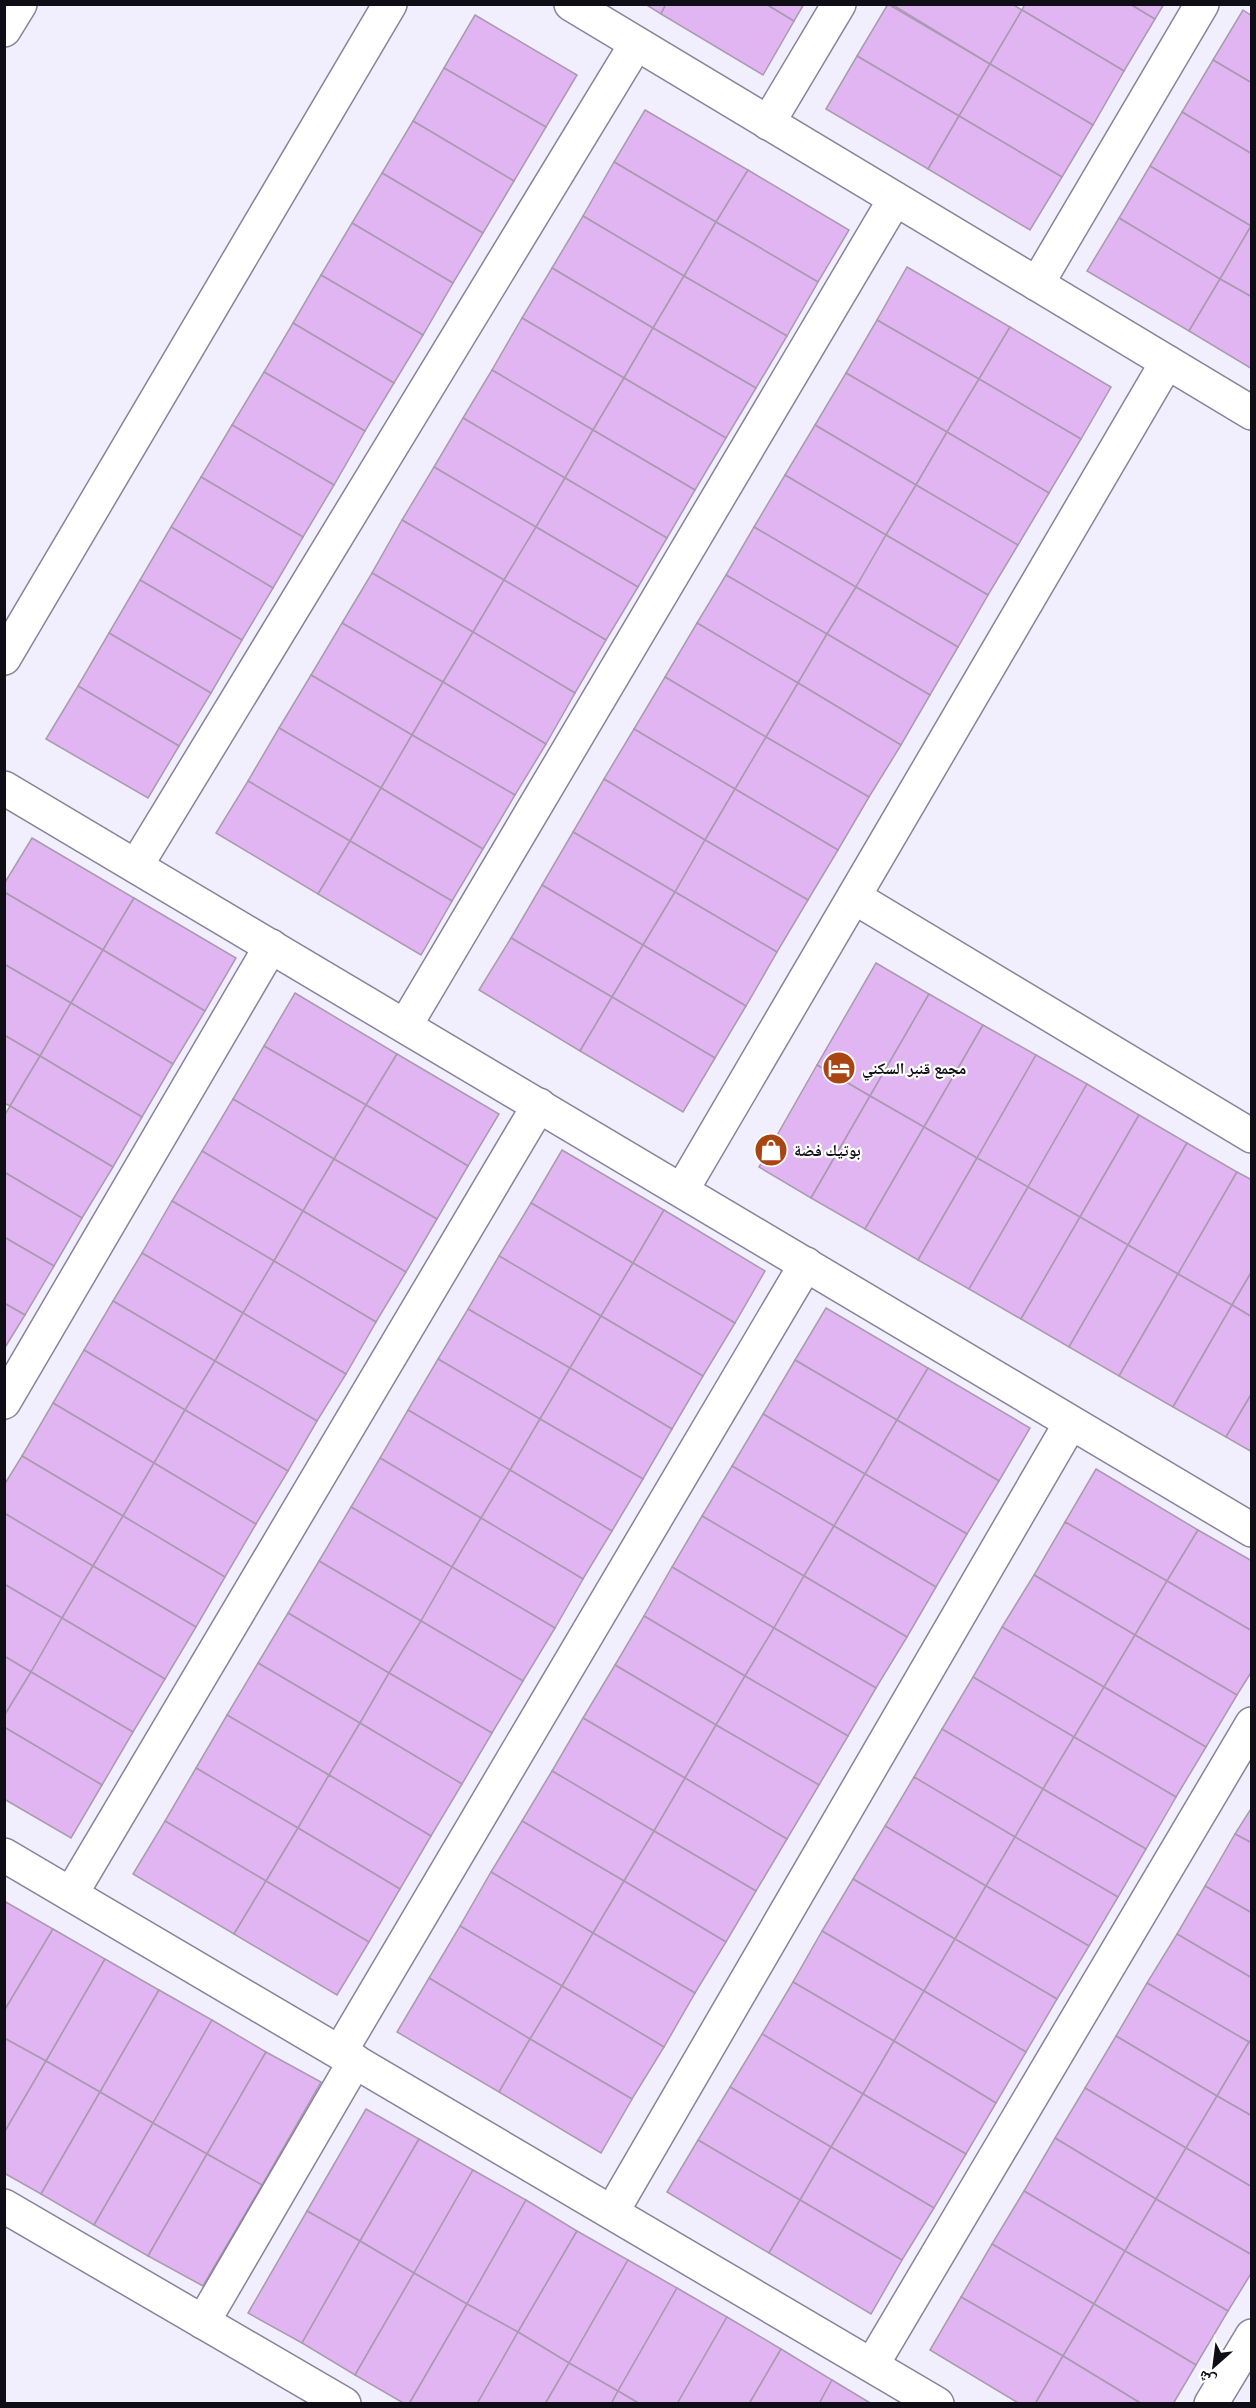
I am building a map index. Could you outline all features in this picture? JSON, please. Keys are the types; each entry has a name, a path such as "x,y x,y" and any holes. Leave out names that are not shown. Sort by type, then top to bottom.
{"street":[{"path":"4,30 20,4"},
{"path":"9,640 390,4"},
{"path":"571,4 1251,413"},
{"path":"768,123 838,4"},
{"path":"1036,284 1202,4"},
{"path":"136,866 636,44"},
{"path":"405,1026 895,199"},
{"path":"682,1190 1167,362"},
{"path":"4,788 1251,1530"},
{"path":"854,897 1251,1136"},
{"path":"4,1402 271,946"},
{"path":"71,1894 539,1105"},
{"path":"203,2322 347,2056 806,1264"},
{"path":"612,2212 1070,1424"},
{"path":"872,2365 1251,1724"},
{"path":"4,1855 937,2403"},
{"path":"4,2206 344,2403"},
{"path":"1211,2403 1251,2336"}],"building":[{"path":"645,4 666,4 661,14"},
{"path":"666,4 766,4 794,21 763,75 661,14"},
{"path":"766,4 804,4 794,21"},
{"path":"888,4 990,64 959,116 857,56"},
{"path":"891,4 1012,4 1022,10 990,64"},
{"path":"1025,4 1130,4 1155,19 1124,71 1022,10"},
{"path":"1130,4 1164,4 1155,19"},
{"path":"1022,10 1124,71 1093,125 990,64"},
{"path":"1243,10 1252,16 1252,83 1213,60"},
{"path":"475,15 577,75 546,127 444,68"},
{"path":"857,56 959,116 928,169 826,109"},
{"path":"1213,60 1252,83 1252,154 1182,112"},
{"path":"990,64 1093,125 1062,177 959,116"},
{"path":"444,68 546,127 514,181 413,121"},
{"path":"645,110 748,170 716,222 614,162"},
{"path":"1182,112 1252,154 1251,226 1150,166"},
{"path":"959,116 1062,177 1030,230 928,169"},
{"path":"413,121 514,181 483,233 382,173"},
{"path":"614,162 716,222 684,276 583,216"},
{"path":"1150,166 1251,226 1220,279 1119,218"},
{"path":"748,170 849,230 818,282 716,222"},
{"path":"382,173 483,233 453,283 352,223"},
{"path":"583,216 684,276 653,328 552,268"},
{"path":"1119,218 1220,279 1189,331 1087,271"},
{"path":"716,222 818,282 787,336 684,276"},
{"path":"352,223 453,283 423,335 321,275"},
{"path":"1252,226 1252,297 1220,279"},
{"path":"907,267 1010,327 979,379 877,320"},
{"path":"552,268 653,328 624,378 522,318"},
{"path":"321,275 423,335 394,383 293,323"},
{"path":"684,276 787,336 756,388 653,328"},
{"path":"1220,279 1252,297 1252,369 1189,331"},
{"path":"522,318 624,378 593,430 492,370"},
{"path":"877,320 979,379 947,432 846,373"},
{"path":"293,323 394,383 365,431 264,372"},
{"path":"1010,327 1111,387 1081,439 979,379"},
{"path":"653,328 756,388 726,438 624,378"},
{"path":"492,370 593,430 565,478 463,418"},
{"path":"264,372 365,431 334,485 232,425"},
{"path":"846,373 947,432 916,485 815,425"},
{"path":"624,378 726,438 695,490 593,430"},
{"path":"979,379 1081,439 1049,493 947,432"},
{"path":"463,418 565,478 536,527 434,467"},
{"path":"232,425 334,485 303,537 201,477"},
{"path":"815,425 916,485 886,535 785,475"},
{"path":"593,430 695,490 667,538 565,478"},
{"path":"947,432 1049,493 1018,545 916,485"},
{"path":"434,467 536,527 504,580 402,520"},
{"path":"785,475 886,535 856,587 754,527"},
{"path":"201,477 303,537 273,588 171,527"},
{"path":"565,478 667,538 638,587 536,527"},
{"path":"916,485 1018,545 988,595 886,535"},
{"path":"402,520 504,580 473,632 372,573"},
{"path":"171,527 273,588 242,640 140,580"},
{"path":"536,527 638,587 606,640 504,580"},
{"path":"754,527 856,587 827,634 726,575"},
{"path":"886,535 988,595 958,647 856,587"},
{"path":"372,573 473,632 443,682 342,623"},
{"path":"726,575 827,634 798,683 697,623"},
{"path":"140,580 242,640 211,693 109,633"},
{"path":"504,580 606,640 575,693 473,632"},
{"path":"856,587 958,647 930,695 827,634"},
{"path":"342,623 443,682 412,735 311,675"},
{"path":"697,623 798,683 766,737 665,677"},
{"path":"473,632 575,693 546,744 443,682"},
{"path":"109,633 211,693 179,746 78,686"},
{"path":"827,634 930,695 901,745 798,683"},
{"path":"311,675 412,735 381,788 279,728"},
{"path":"665,677 766,737 735,789 634,729"},
{"path":"443,682 546,744 515,795 412,735"},
{"path":"798,683 901,745 869,797 766,737"},
{"path":"78,686 179,746 148,798 46,739"},
{"path":"279,728 381,788 350,841 248,781"},
{"path":"634,729 735,789 705,840 604,779"},
{"path":"412,735 515,795 483,849 381,788"},
{"path":"766,737 869,797 838,850 735,789"},
{"path":"604,779 705,840 675,892 573,832"},
{"path":"248,781 350,841 318,894 216,833"},
{"path":"381,788 483,849 452,901 350,841"},
{"path":"735,789 838,850 808,900 705,840"},
{"path":"573,832 675,892 643,945 542,885"},
{"path":"32,838 134,898 103,950 4,892 4,884"},
{"path":"705,840 808,900 777,952 675,892"},
{"path":"350,841 452,901 421,955 318,894"},
{"path":"542,885 643,945 612,997 511,938"},
{"path":"4,892 103,950 71,1003 4,964"},
{"path":"675,892 777,952 746,1006 643,945"},
{"path":"134,898 236,958 205,1011 103,950"},
{"path":"511,938 612,997 580,1051 479,990"},
{"path":"643,945 746,1006 715,1058 612,997"},
{"path":"103,950 205,1011 173,1064 71,1003"},
{"path":"876,963 929,994 870,1096 817,1065"},
{"path":"4,964 71,1003 40,1056 4,1035"},
{"path":"295,993 397,1054 366,1105 264,1046"},
{"path":"929,994 983,1025 924,1127 870,1096"},
{"path":"612,997 715,1058 683,1112 580,1051"},
{"path":"71,1003 173,1064 142,1117 40,1056"},
{"path":"983,1025 1036,1055 977,1158 924,1127"},
{"path":"4,1035 40,1056 10,1106 4,1103"},
{"path":"264,1046 366,1105 334,1159 233,1099"},
{"path":"397,1054 499,1114 468,1166 366,1105"},
{"path":"1036,1055 1087,1084 1028,1187 977,1158"},
{"path":"40,1056 142,1117 113,1167 10,1106"},
{"path":"817,1065 870,1096 811,1198 759,1167"},
{"path":"1087,1084 1139,1115 1080,1217 1028,1187"},
{"path":"870,1096 924,1127 865,1229 811,1198"},
{"path":"233,1099 334,1159 303,1211 202,1151"},
{"path":"366,1105 468,1166 437,1219 334,1159"},
{"path":"10,1106 113,1167 82,1218 4,1172 4,1116"},
{"path":"1139,1115 1187,1143 1128,1245 1080,1217"},
{"path":"924,1127 977,1158 918,1260 865,1229"},
{"path":"1187,1143 1237,1172 1178,1274 1128,1245"},
{"path":"562,1150 664,1210 633,1263 531,1203"},
{"path":"202,1151 303,1211 274,1261 172,1201"},
{"path":"977,1158 1028,1187 969,1289 918,1260"},
{"path":"334,1159 437,1219 406,1272 303,1211"},
{"path":"4,1172 82,1218 54,1266 4,1237"},
{"path":"1237,1172 1252,1180 1252,1271 1232,1305 1178,1274"},
{"path":"1028,1187 1080,1217 1021,1319 969,1289"},
{"path":"172,1201 274,1261 243,1313 142,1253"},
{"path":"531,1203 633,1263 601,1316 499,1256"},
{"path":"664,1210 765,1271 735,1323 633,1263"},
{"path":"303,1211 406,1272 376,1322 274,1261"},
{"path":"1080,1217 1128,1245 1069,1347 1021,1319"},
{"path":"4,1237 54,1266 25,1315 4,1303"},
{"path":"1128,1245 1178,1274 1119,1376 1069,1347"},
{"path":"142,1253 243,1313 215,1361 113,1301"},
{"path":"499,1256 601,1316 570,1368 468,1309"},
{"path":"274,1261 376,1322 346,1374 243,1313"},
{"path":"633,1263 735,1323 703,1376 601,1316"},
{"path":"1252,1271 1252,1317 1232,1305"},
{"path":"1178,1274 1232,1305 1173,1407 1119,1376"},
{"path":"113,1301 215,1361 185,1410 84,1350"},
{"path":"4,1303 25,1315 4,1349"},
{"path":"1232,1305 1252,1317 1252,1393 1226,1437 1173,1407"},
{"path":"826,1308 928,1368 897,1420 795,1360"},
{"path":"468,1309 570,1368 540,1419 438,1359"},
{"path":"243,1313 346,1374 317,1421 215,1361"},
{"path":"601,1316 703,1376 672,1429 570,1368"},
{"path":"84,1350 185,1410 154,1463 53,1403"},
{"path":"438,1359 540,1419 510,1470 408,1410"},
{"path":"795,1360 897,1420 865,1474 763,1414"},
{"path":"215,1361 317,1421 288,1471 185,1410"},
{"path":"570,1368 672,1429 643,1479 540,1419"},
{"path":"928,1368 1030,1428 999,1481 897,1420"},
{"path":"1252,1393 1252,1452 1226,1437"},
{"path":"53,1403 154,1463 123,1516 22,1456"},
{"path":"185,1410 288,1471 256,1524 154,1463"},
{"path":"408,1410 510,1470 481,1518 380,1458"},
{"path":"763,1414 865,1474 834,1526 732,1466"},
{"path":"540,1419 643,1479 612,1531 510,1470"},
{"path":"897,1420 999,1481 967,1534 865,1474"},
{"path":"22,1456 123,1516 93,1566 4,1513 4,1485"},
{"path":"380,1458 481,1518 452,1567 351,1507"},
{"path":"154,1463 256,1524 225,1577 123,1516"},
{"path":"732,1466 834,1526 804,1576 702,1516"},
{"path":"1096,1469 1198,1530 1167,1581 1065,1522"},
{"path":"510,1470 612,1531 583,1579 481,1518"},
{"path":"865,1474 967,1534 936,1587 834,1526"},
{"path":"351,1507 452,1567 421,1621 319,1561"},
{"path":"4,1513 93,1566 62,1618 4,1584"},
{"path":"123,1516 225,1577 196,1627 93,1566"},
{"path":"702,1516 804,1576 774,1628 672,1567"},
{"path":"481,1518 583,1579 555,1628 452,1567"},
{"path":"1065,1522 1167,1581 1135,1635 1034,1575"},
{"path":"834,1526 936,1587 907,1637 804,1576"},
{"path":"1198,1530 1252,1561 1252,1631 1167,1581"},
{"path":"319,1561 421,1621 389,1673 288,1613"},
{"path":"93,1566 196,1627 165,1679 62,1618"},
{"path":"452,1567 555,1628 523,1681 421,1621"},
{"path":"672,1567 774,1628 745,1676 644,1616"},
{"path":"1034,1575 1135,1635 1104,1687 1002,1627"},
{"path":"804,1576 907,1637 876,1688 774,1628"},
{"path":"1167,1581 1252,1631 1252,1671 1237,1695 1135,1635"},
{"path":"4,1584 62,1618 31,1672 4,1656"},
{"path":"288,1613 389,1673 360,1723 258,1663"},
{"path":"644,1616 745,1676 716,1725 615,1665"},
{"path":"62,1618 165,1679 133,1732 31,1672"},
{"path":"421,1621 523,1681 492,1733 389,1673"},
{"path":"1002,1627 1104,1687 1074,1737 973,1677"},
{"path":"774,1628 876,1688 848,1736 745,1676"},
{"path":"1135,1635 1237,1695 1206,1747 1104,1687"},
{"path":"4,1656 31,1672 4,1716"},
{"path":"258,1663 360,1723 329,1775 227,1715"},
{"path":"615,1665 716,1725 685,1778 583,1718"},
{"path":"31,1672 133,1732 102,1785 4,1727 4,1716"},
{"path":"389,1673 492,1733 462,1784 360,1723"},
{"path":"745,1676 848,1736 819,1785 716,1725"},
{"path":"973,1677 1074,1737 1043,1789 942,1729"},
{"path":"1104,1687 1206,1747 1176,1797 1074,1737"},
{"path":"227,1715 329,1775 298,1828 196,1768"},
{"path":"583,1718 685,1778 654,1831 552,1771"},
{"path":"360,1723 462,1784 431,1836 329,1775"},
{"path":"716,1725 819,1785 787,1839 685,1778"},
{"path":"4,1727 102,1785 71,1838 4,1799"},
{"path":"942,1729 1043,1789 1015,1837 914,1777"},
{"path":"1074,1737 1176,1797 1146,1849 1043,1789"},
{"path":"196,1768 298,1828 266,1881 165,1821"},
{"path":"552,1771 654,1831 624,1881 522,1821"},
{"path":"329,1775 431,1836 400,1889 298,1828"},
{"path":"914,1777 1015,1837 986,1886 885,1826"},
{"path":"685,1778 787,1839 756,1891 654,1831"},
{"path":"1043,1789 1146,1849 1118,1897 1015,1837"},
{"path":"1252,1807 1252,1843 1235,1834"},
{"path":"165,1821 266,1881 234,1934 133,1874"},
{"path":"522,1821 624,1881 593,1933 491,1872"},
{"path":"885,1826 986,1886 955,1939 853,1879"},
{"path":"298,1828 400,1889 369,1942 266,1881"},
{"path":"654,1831 756,1891 726,1942 624,1881"},
{"path":"1235,1834 1252,1843 1252,1913 1205,1886"},
{"path":"1015,1837 1118,1897 1089,1946 986,1886"},
{"path":"491,1872 593,1933 562,1986 460,1926"},
{"path":"853,1879 955,1939 924,1991 822,1931"},
{"path":"266,1881 369,1942 337,1995 234,1934"},
{"path":"624,1881 726,1942 695,1993 593,1933"},
{"path":"986,1886 1089,1946 1057,1999 955,1939"},
{"path":"1205,1886 1252,1913 1252,1978 1177,1934"},
{"path":"4,1901 53,1929 4,2011"},
{"path":"460,1926 562,1986 530,2039 429,1978"},
{"path":"53,1929 105,1959 46,2061 4,2038 4,2011"},
{"path":"822,1931 924,1991 894,2041 793,1982"},
{"path":"593,1933 695,1993 664,2047 562,1986"},
{"path":"1177,1934 1252,1978 1252,2038 1249,2042 1147,1983"},
{"path":"955,1939 1057,1999 1026,2052 924,1991"},
{"path":"105,1959 159,1990 100,2092 46,2061"},
{"path":"429,1978 530,2039 499,2092 397,2032"},
{"path":"793,1982 894,2041 863,2094 762,2034"},
{"path":"1147,1983 1249,2042 1217,2096 1116,2036"},
{"path":"562,1986 664,2047 632,2099 530,2039"},
{"path":"159,1990 212,2020 153,2123 100,2092"},
{"path":"924,1991 1026,2052 996,2103 894,2041"},
{"path":"212,2020 266,2052 207,2154 153,2123"},
{"path":"762,2034 863,2094 831,2147 730,2087"},
{"path":"1116,2036 1217,2096 1186,2148 1085,2088"},
{"path":"4,2038 46,2061 4,2133"},
{"path":"530,2039 632,2099 601,2153 499,2092"},
{"path":"894,2041 996,2103 966,2154 863,2094"},
{"path":"1249,2042 1252,2044 1252,2116 1217,2096"},
{"path":"266,2052 321,2082 262,2185 207,2154"},
{"path":"46,2061 100,2092 41,2194 4,2173 4,2133"},
{"path":"730,2087 831,2147 800,2200 698,2140"},
{"path":"1085,2088 1186,2148 1156,2199 1055,2138"},
{"path":"100,2092 153,2123 94,2225 41,2194"},
{"path":"863,2094 966,2154 934,2208 831,2147"},
{"path":"1217,2096 1252,2116 1252,2187 1186,2148"},
{"path":"366,2109 419,2139 360,2241 307,2211"},
{"path":"153,2123 207,2154 148,2256 94,2225"},
{"path":"1055,2138 1156,2199 1125,2251 1024,2191"},
{"path":"419,2139 473,2170 414,2273 360,2241"},
{"path":"698,2140 800,2200 769,2253 667,2192"},
{"path":"831,2147 934,2208 902,2260 800,2200"},
{"path":"1186,2148 1252,2187 1252,2255 1156,2199"},
{"path":"207,2154 262,2185 203,2286 148,2256"},
{"path":"473,2170 526,2200 467,2304 414,2273"},
{"path":"1024,2191 1125,2251 1094,2304 992,2244"},
{"path":"1156,2199 1252,2255 1252,2272 1228,2311 1125,2251"},
{"path":"526,2200 577,2231 518,2332 467,2304"},
{"path":"800,2200 902,2260 871,2314 769,2253"},
{"path":"307,2211 360,2241 302,2343 248,2313"},
{"path":"577,2231 628,2260 569,2363 518,2332"},
{"path":"360,2241 414,2273 355,2375 302,2343"},
{"path":"992,2244 1094,2304 1063,2356 961,2297"},
{"path":"1125,2251 1228,2311 1196,2365 1094,2304"},
{"path":"628,2260 677,2288 618,2391 569,2363"},
{"path":"414,2273 467,2304 409,2404 405,2404 355,2375"},
{"path":"677,2288 727,2317 677,2404 640,2404 618,2391"},
{"path":"961,2297 1063,2356 1035,2404 1020,2404 930,2350"},
{"path":"467,2304 518,2332 477,2404 409,2404"},
{"path":"1094,2304 1196,2365 1173,2404 1142,2404 1063,2356"},
{"path":"727,2317 781,2349 749,2404 677,2404"},
{"path":"518,2332 569,2363 545,2404 477,2404"},
{"path":"781,2349 832,2380 819,2404 749,2404"},
{"path":"1063,2356 1142,2404 1035,2404"},
{"path":"569,2363 618,2391 611,2404 545,2404"},
{"path":"832,2380 872,2404 819,2404"},
{"path":"618,2391 640,2404 611,2404"}],"place":[{"name":"مجمع قنبر السكني","path":"839,1068"},
{"name":"بوتيك فضة","path":"771,1150"}]}
